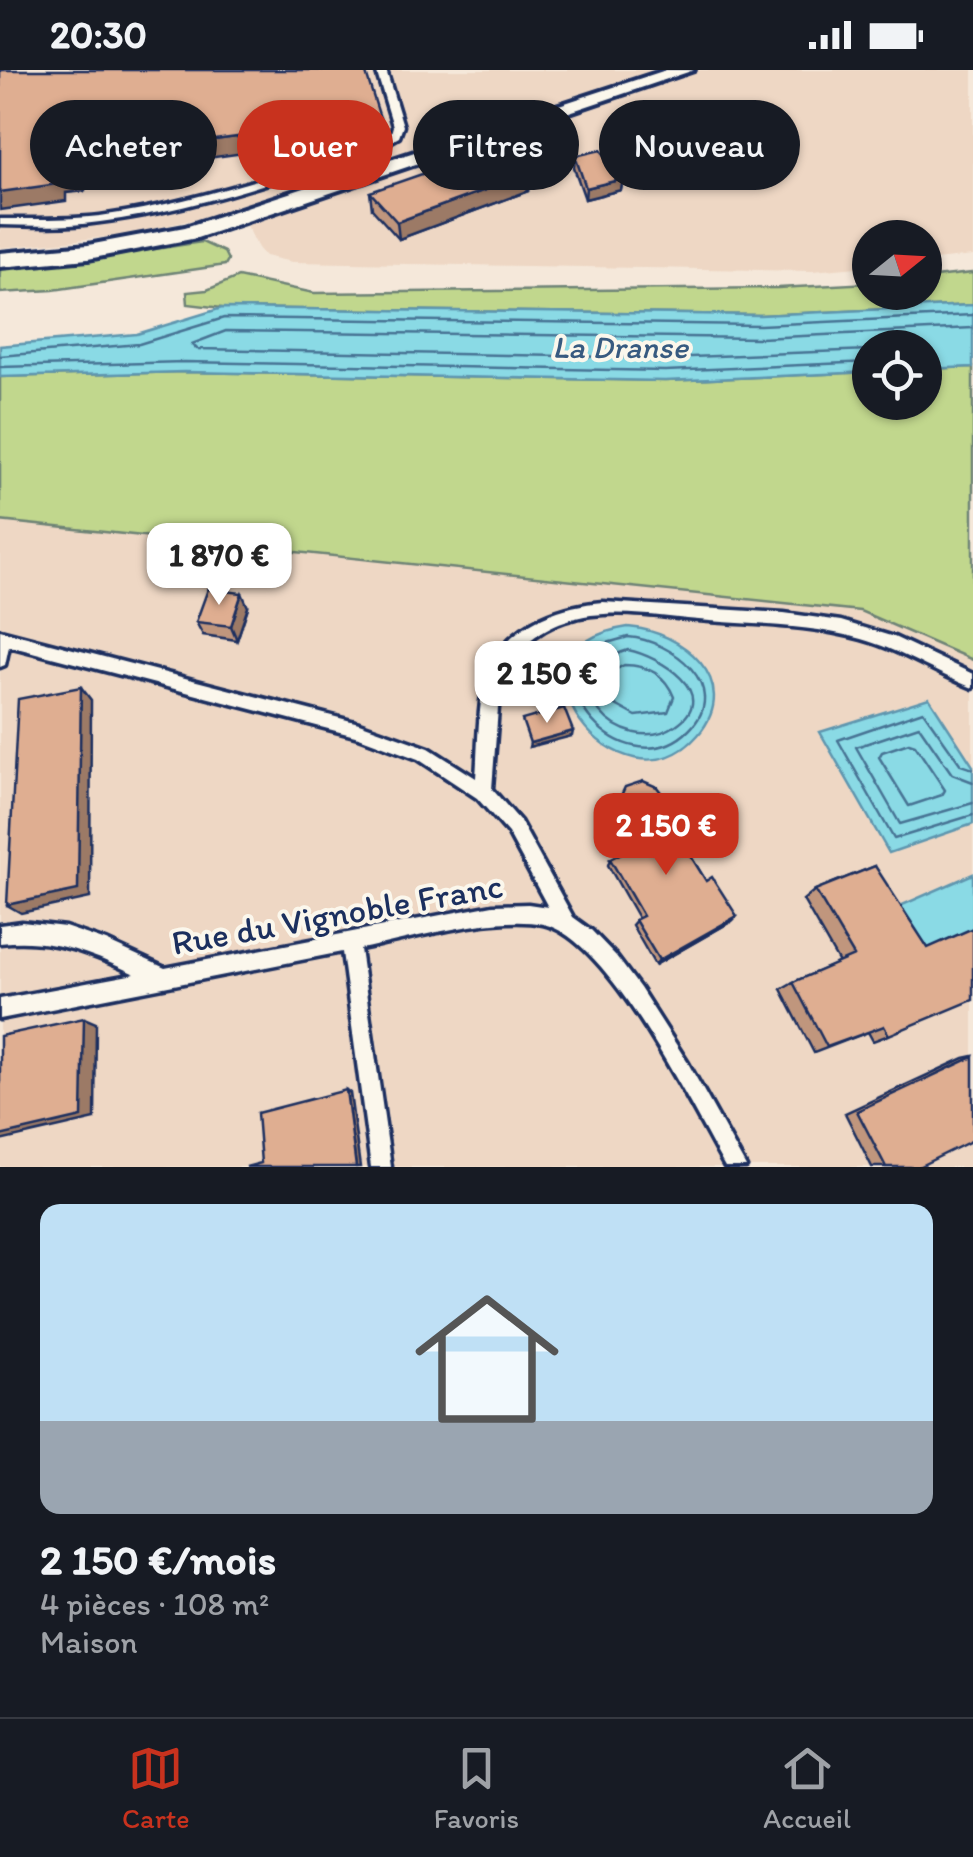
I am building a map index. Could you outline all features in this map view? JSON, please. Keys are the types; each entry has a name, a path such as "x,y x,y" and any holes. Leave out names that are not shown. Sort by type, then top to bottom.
{"street":[{"path":"0,260 88,252 206,228 685,70"}],"lane":[{"path":"0,222 72,222 167,208 232,192 378,144 395,135 398,126 381,70"},
{"path":"483,792 496,666 518,642 568,614 602,610 668,612 835,626 881,638 973,681"},
{"path":"0,660 1,637 375,735 448,766 483,792 530,854 565,922 589,940 628,986 736,1167"},
{"name":"Rue du Vignoble Franc","path":"0,1010 494,914 541,914 565,922"},
{"path":"0,934 24,929 58,932 166,978"},
{"path":"350,943 381,1167"}],"shaded area":[{"path":"0,70 973,70 973,256 942,259 942,220 852,220 852,268 812,271 292,262 265,256 239,209 127,235 0,248"},
{"path":"973,488 973,1167 0,1167 0,521 751,599"}],"green space":[{"path":"202,242 224,252 228,260 225,265 53,290 0,293 0,268 42,266"},
{"path":"973,273 973,305 942,306 942,276"},
{"path":"238,277 314,293 852,284 852,310 866,310 760,315 222,308 188,304 187,292 207,290"},
{"path":"973,367 973,660 860,611 0,521 0,377 184,372 665,381 852,373 852,420 942,420 942,368"}],"water":[{"name":"La Dranse","path":"973,305 973,367 942,368 942,330 852,330 852,373 665,381 184,372 0,377 0,346 137,334 222,308 760,315 942,310 942,306"},
{"path":"628,627 668,638 686,649 710,678 714,696 710,715 698,735 667,756 635,758 605,745 581,722 567,694 568,665 587,641"},
{"path":"929,698 973,766 973,824 889,853 820,732"},
{"path":"973,874 973,929 911,957 884,913"}],"building":[{"path":"0,70 365,70 374,100 237,100 237,137 217,140 217,100 30,100 30,188 0,192"},
{"path":"599,150 599,185 586,188 579,155"},
{"path":"413,177 413,190 485,190 397,222 370,192 393,190 393,184"},
{"path":"208,589 242,593 231,626 196,622"},
{"path":"81,687 78,890 7,905 18,699"},
{"path":"564,708 573,731 530,743 522,720"},
{"path":"643,781 657,787 666,799 666,816 706,881 712,877 737,916 659,960 635,920 643,916 610,859 649,839 622,814 619,800 625,787"},
{"path":"875,866 928,948 973,928 973,1000 889,1035 884,1026 827,1047 793,982 854,956 815,890"},
{"path":"84,1018 82,1117 0,1136 0,1036"},
{"path":"973,1057 973,1140 918,1167 886,1167 857,1111"},
{"path":"346,1090 356,1167 246,1167 261,1163 257,1113"}]}
